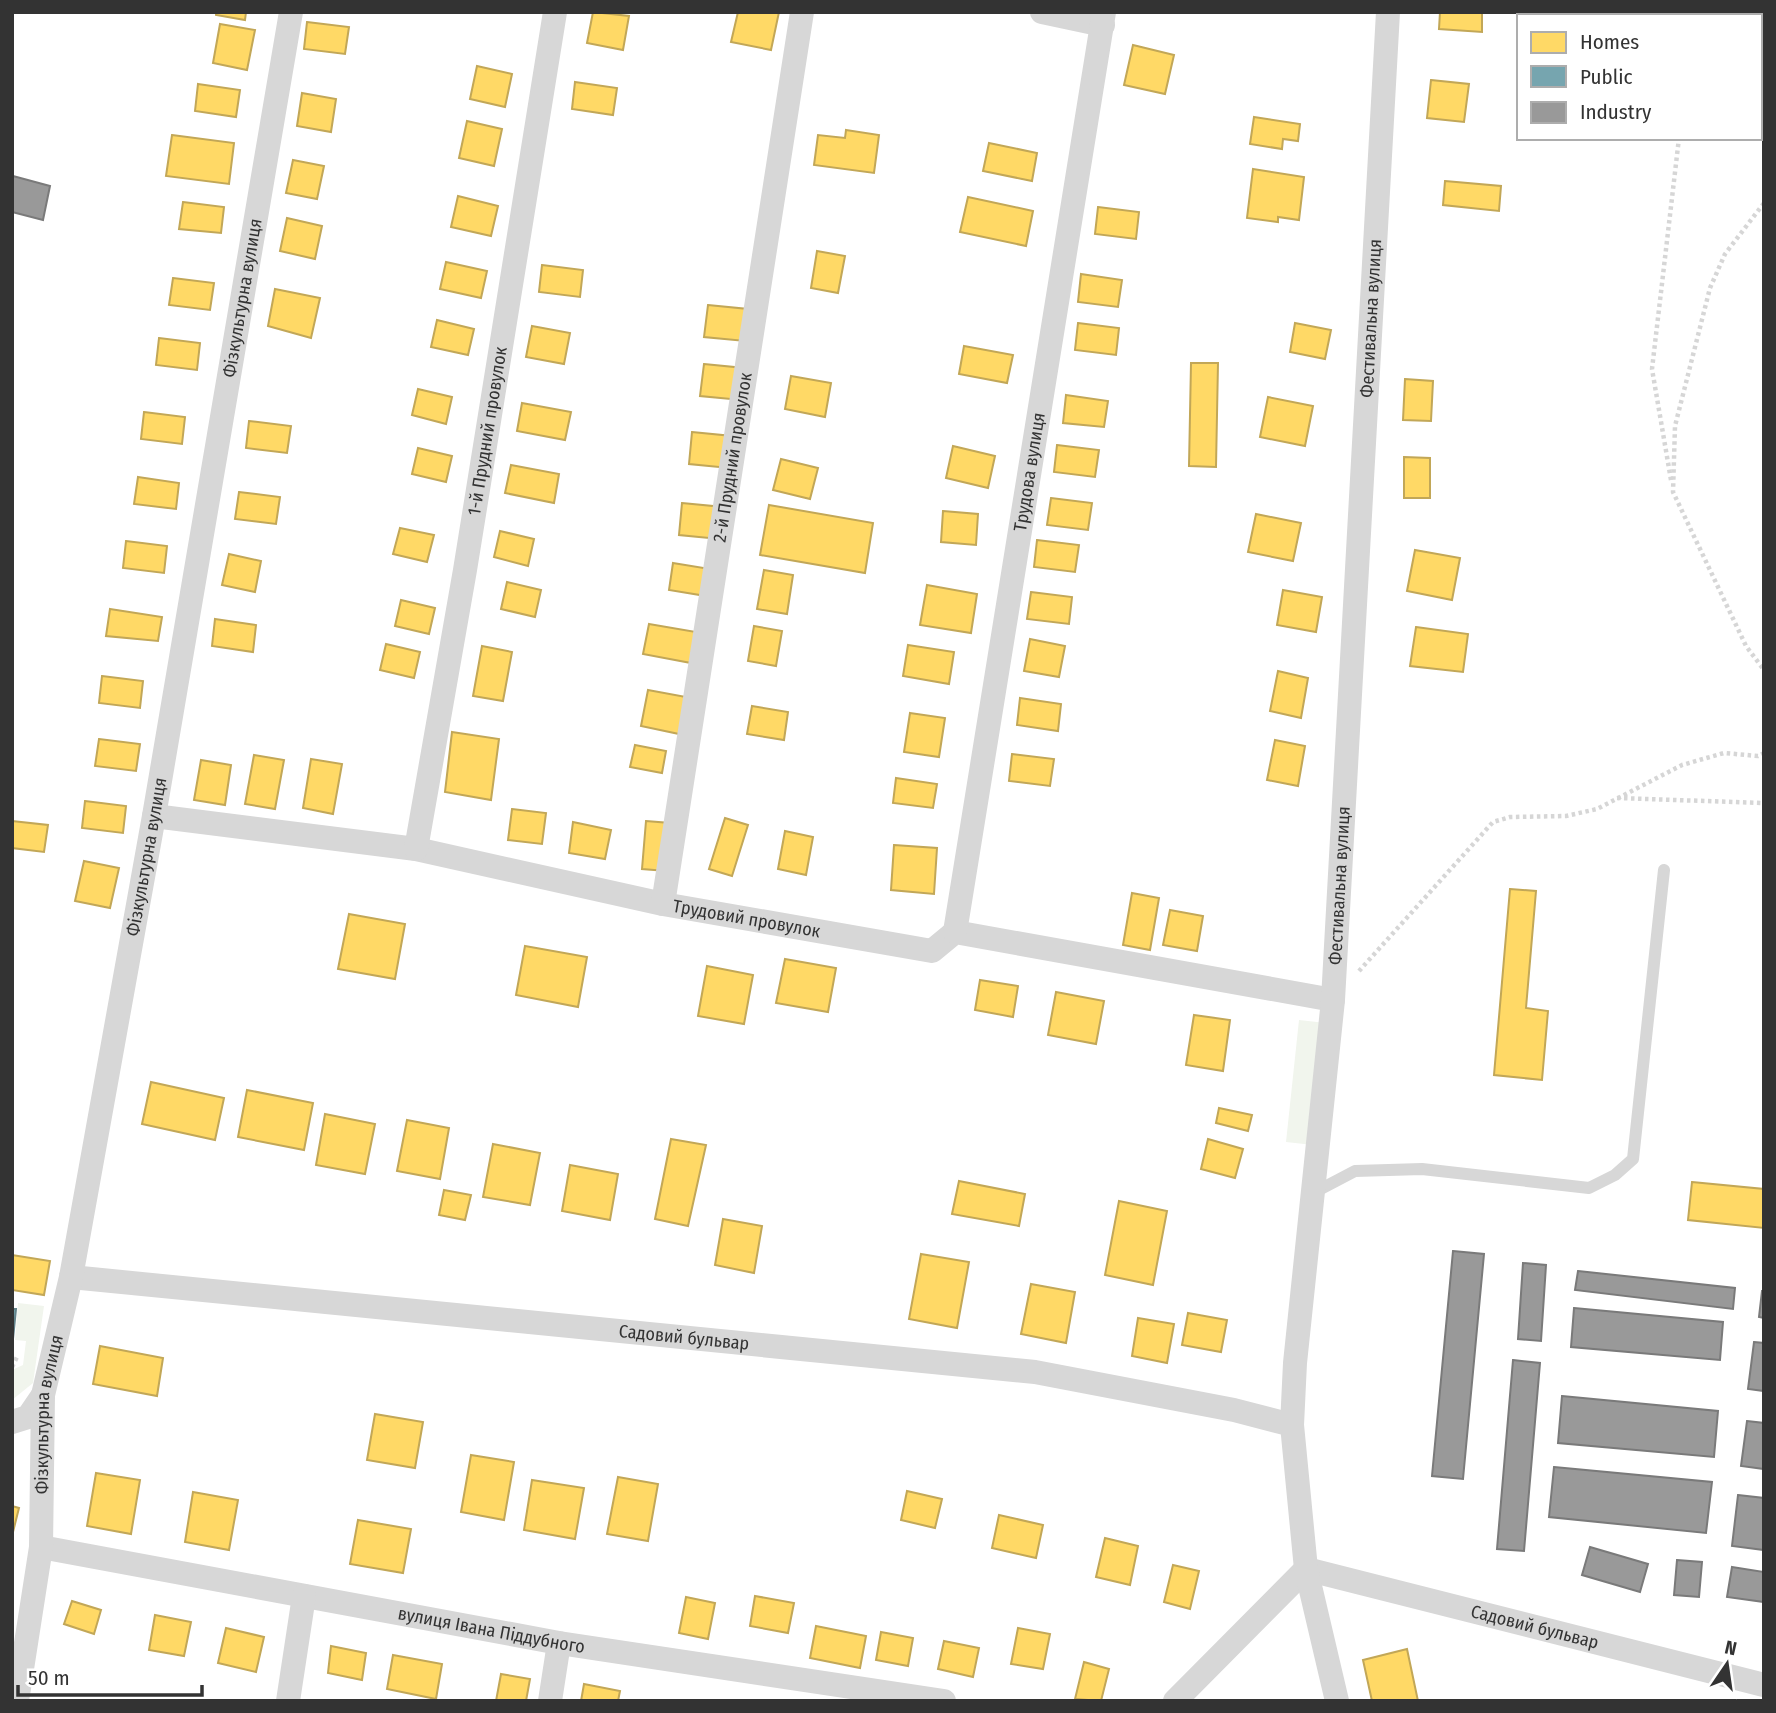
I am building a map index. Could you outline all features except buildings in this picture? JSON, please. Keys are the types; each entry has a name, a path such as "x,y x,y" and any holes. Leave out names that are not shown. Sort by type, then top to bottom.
{"street":[{"name":"Фізкультурна вулиця","path":"17,1701 41,1547 43,1395 71,1277 154,816 291,12"},
{"name":"1-й Прудний провулок","path":"416,849 467,556 555,12"},
{"name":"2-й Прудний провулок","path":"663,904 802,12"},
{"path":"1042,12 1104,18"},
{"name":"Фестивальна вулиця","path":"1337,1701 1306,1569 1292,1425 1295,1363 1333,1000 1388,12"},
{"name":"Трудова вулиця","path":"955,932 1104,18"},
{"name":"Трудовий провулок","path":"154,816 416,849 663,904 932,951 955,932"},
{"path":"955,932 1333,1000"},
{"name":"Садовий бульвар","path":"71,1277 1035,1372 1234,1410 1292,1425"},
{"path":"12,1422 28,1417 43,1395"},
{"name":"вулиця Івана Піддубного","path":"41,1547 559,1643 944,1701"},
{"path":"1175,1701 1306,1569"},
{"name":"Садовий бульвар","path":"1306,1569 1764,1686"},
{"path":"288,1701 304,1596"},
{"path":"550,1701 559,1643"}],"lane":[{"path":"1315,1192 1355,1171 1422,1170 1589,1188 1615,1175 1633,1159 1664,870"}],"path":[{"path":"1679,140 1651,369 1674,492 1746,646 1764,670"},
{"path":"1674,492 1675,426 1710,288 1725,254 1764,203"},
{"path":"1333,1000 1493,822 1522,816 1566,816 1597,809 1682,765 1724,753 1758,756 1764,753"},
{"path":"1616,798 1764,803"},
{"path":"12,1367 17,1357"}],"shaded area":[{"path":"1299,1020 1326,1023 1313,1145 1286,1142"},
{"path":"18,1303 44,1306 33,1383 12,1400 12,1370 23,1365 26,1341 15,1340"}]}
